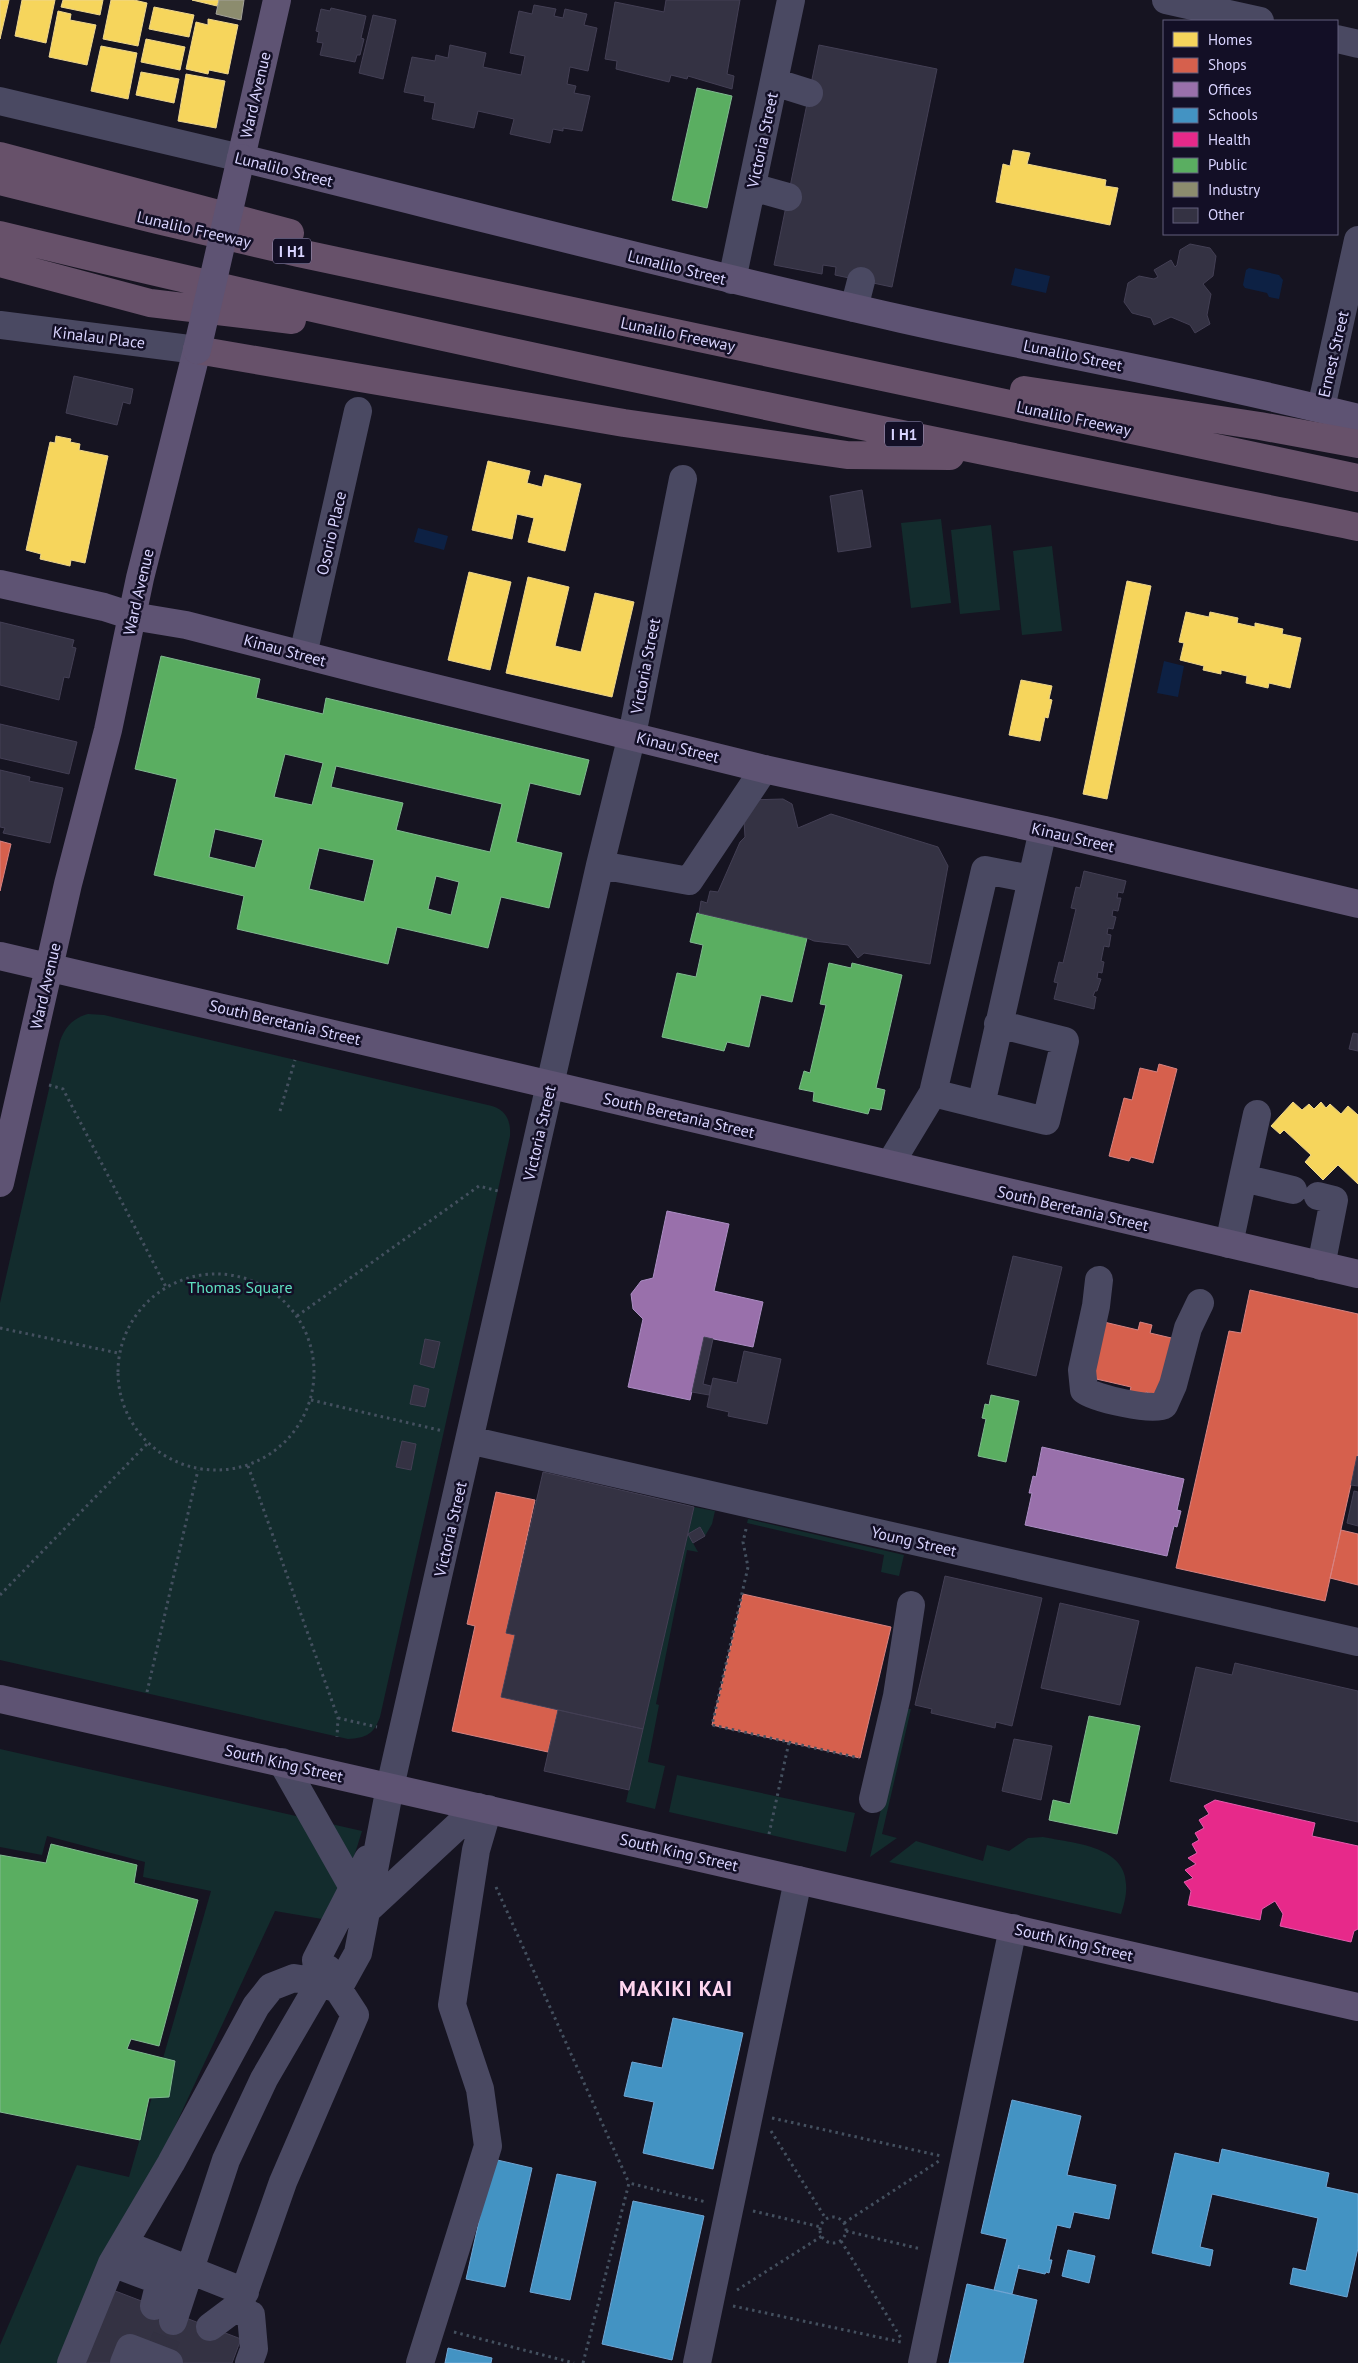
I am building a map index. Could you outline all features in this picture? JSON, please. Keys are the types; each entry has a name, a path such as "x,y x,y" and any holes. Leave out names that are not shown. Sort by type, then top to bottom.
{"highway":[{"path":"0,156 132,189 586,314"},
{"name":"Lunalilo Freeway","path":"0,180 214,233 714,342 1358,478"},
{"name":"I H1","path":"0,235 222,288 451,339 1016,458 1358,527"},
{"path":"0,263 150,303 451,339"},
{"path":"714,342 1260,426 1358,444"},
{"path":"197,350 624,423 846,454 1016,458"}],"main road":[{"name":"Ward Avenue","path":"0,1183 68,884 108,730 132,616 197,350 277,0"},
{"name":"Lunalilo Street","path":"241,158 732,280 1320,408 1358,418"},
{"name":"Kinau Street","path":"0,584 104,607 132,616 186,625 764,768 1043,830 1358,904"},
{"name":"South Beretania Street","path":"0,956 1358,1274"},
{"name":"South King Street","path":"0,1699 1358,2007"}],"street":[{"name":"Victoria Street","path":"732,280 791,0"},
{"path":"1166,0 1256,20"},
{"path":"1338,39 1358,44"},
{"path":"774,82 809,93"},
{"name":"Lunalilo Street","path":"0,101 241,158"},
{"path":"752,187 788,197"},
{"name":"Ernest Street","path":"1320,408 1358,240"},
{"path":"854,308 861,281"},
{"name":"Kinalau Place","path":"0,325 197,350"},
{"name":"Osorio Place","path":"303,655 358,411"},
{"name":"Victoria Street","path":"382,1829 600,865 632,735 683,479"},
{"path":"600,865 689,881 764,768"},
{"path":"981,1105 1043,830"},
{"path":"890,1164 933,1093 985,870 1031,879"},
{"path":"933,1093 1046,1121 1065,1041 998,1024"},
{"path":"1228,1244 1256,1114"},
{"path":"1243,1178 1334,1200 1321,1266"},
{"path":"1099,1280 1096,1306 1082,1374 1084,1390 1094,1396 1151,1408 1164,1405 1173,1385 1188,1328 1200,1303"},
{"name":"Young Street","path":"469,1440 1358,1642"},
{"path":"873,1799 897,1696 911,1606"},
{"path":"282,1762 361,1899"},
{"path":"361,1899 483,1808"},
{"path":"420,2363 488,2146 480,2089 452,2005 483,1808"},
{"path":"361,1899 382,1829"},
{"path":"118,2253 160,2280 163,2313 188,2269 226,2160 264,2080 329,1986 358,1953 361,1899 368,1859 382,1829"},
{"path":"329,1986 341,1951 355,1922 368,1859"},
{"path":"697,2363 798,1880"},
{"path":"922,2363 1013,1928"},
{"path":"71,2363 118,2253 172,2163 256,2006 271,1987 294,1978 329,1986 355,2015 283,2182 241,2301 234,2309 210,2327"},
{"path":"118,2253 188,2269 241,2301 251,2314 254,2349 249,2363"},
{"path":"124,2363 130,2348 169,2363"}],"path":[{"path":"280,1111 294,1060"},
{"path":"49,1085 63,1089 166,1287"},
{"path":"297,1316 479,1186 498,1192"},
{"path":"214,1274 238,1276 258,1283 276,1294 297,1316 305,1329 313,1351 315,1375 311,1400 303,1419 290,1438 274,1452 248,1466 226,1470 198,1470 170,1460 147,1444 127,1417 117,1386 118,1353 128,1327 144,1304 166,1287 189,1277 214,1274"},
{"path":"0,1328 118,1353"},
{"path":"311,1400 443,1431"},
{"path":"0,1595 147,1444"},
{"path":"248,1466 338,1718 337,1737"},
{"path":"147,1692 198,1470"},
{"path":"747,1523 743,1542 748,1567 712,1725 860,1758 862,1750"},
{"path":"338,1718 377,1727"},
{"path":"769,1834 789,1742"},
{"path":"492,1878 629,2183 583,2363"},
{"path":"771,2118 945,2157 844,2223"},
{"path":"766,2124 826,2219"},
{"path":"629,2183 709,2202"},
{"path":"750,2210 821,2227"},
{"path":"837,2218 844,2223 846,2231 841,2240 830,2243 822,2236 821,2227 826,2219 837,2218"},
{"path":"846,2231 925,2250"},
{"path":"734,2292 822,2236"},
{"path":"727,2304 904,2343 841,2240"},
{"path":"432,2326 574,2363"}],"green space":[{"path":"941,519 951,603 911,608 901,523"},
{"path":"991,525 1000,610 960,614 951,530"},
{"path":"1052,546 1062,631 1022,635 1013,551"},
{"name":"Thomas Square","path":"88,1014 104,1015 492,1106 501,1110 507,1117 510,1126 510,1136 380,1717 372,1731 360,1738 348,1739 0,1660 0,1303 60,1041 64,1031 70,1024"},
{"path":"694,1507 715,1511 712,1524 705,1536 700,1527 688,1534 698,1552 687,1550 656,1704 659,1705 648,1762 665,1766 655,1809 626,1802"},
{"path":"748,1519 904,1555 899,1576 881,1572 884,1555 747,1523"},
{"path":"904,1709 911,1709 882,1834 897,1838 870,1857"},
{"path":"0,1749 362,1831 334,1921 275,1911 65,2363 0,2363 0,2345 77,2165 129,2177 211,1891 143,1877 145,1862 47,1836 42,1855 0,1847"},
{"path":"677,1775 855,1813 846,1852 669,1812"},
{"path":"1043,1837 1095,1848 1117,1861 1123,1871 1126,1884 1126,1896 1121,1914 889,1862 916,1841 983,1861 987,1845 1009,1851 1028,1838"}],"water":[{"path":"1015,268 1050,276 1046,293 1011,285"},
{"path":"1249,268 1279,275 1283,280 1279,299 1269,297 1267,293 1245,288 1243,285 1246,270"},
{"path":"418,528 448,536 444,550 414,542"},
{"path":"1164,661 1184,666 1178,697 1157,693"}],"building: Homes":[{"path":"0,0 9,0 0,39"},
{"path":"22,0 55,0 46,43 15,36"},
{"path":"63,0 103,0 100,15 61,7"},
{"path":"111,0 134,0 147,3 138,46 103,39"},
{"path":"192,0 219,0 217,6"},
{"path":"154,7 194,15 189,37 149,29"},
{"path":"58,11 71,14 70,20 96,25 87,65 49,57"},
{"path":"208,19 238,25 228,74 209,70 208,74 186,69 196,22 208,25"},
{"path":"146,39 185,47 180,70 141,62"},
{"path":"101,46 137,53 128,99 91,91"},
{"path":"141,72 179,79 174,103 136,95"},
{"path":"186,74 225,81 216,128 178,121"},
{"path":"1013,150 1030,153 1027,164 1106,180 1105,186 1118,188 1110,225 996,202 1003,164 1010,166"},
{"path":"56,436 71,439 70,442 80,444 79,450 108,456 85,563 71,560 70,566 40,559 41,554 26,550 50,442 55,443"},
{"path":"488,461 530,471 527,483 542,487 545,475 581,484 565,551 528,542 534,518 517,514 512,539 472,530"},
{"path":"469,572 511,582 490,670 448,660"},
{"path":"528,577 569,587 555,646 581,652 595,593 634,602 612,697 506,673"},
{"path":"1127,581 1151,586 1107,799 1083,794"},
{"path":"1186,612 1209,617 1210,612 1238,618 1237,623 1255,627 1255,623 1283,629 1282,634 1301,638 1290,688 1269,683 1268,688 1246,683 1247,676 1221,670 1221,674 1203,670 1204,666 1180,660 1184,643 1179,642"},
{"path":"1021,680 1052,686 1049,699 1052,700 1048,718 1045,717 1040,741 1009,735"},
{"path":"1293,1102 1302,1110 1309,1104 1314,1109 1321,1102 1326,1108 1330,1104 1341,1114 1348,1106 1358,1115 1358,1184 1338,1165 1323,1180 1305,1162 1311,1155 1284,1130 1280,1134 1271,1126"}],"building: Shops":[{"path":"0,841 11,844 0,891"},
{"path":"1159,1064 1177,1069 1153,1163 1131,1157 1129,1161 1109,1156 1124,1098 1132,1100 1140,1068 1157,1072"},
{"path":"1250,1290 1358,1314 1358,1453 1325,1601 1176,1568 1229,1331 1241,1333"},
{"path":"1104,1322 1138,1330 1140,1322 1152,1325 1150,1333 1180,1340 1159,1396 1146,1392 1145,1398 1129,1395 1131,1387 1092,1378"},
{"path":"496,1492 535,1500 506,1633 515,1635 501,1697 558,1710 548,1752 452,1731 475,1626 467,1624"},
{"path":"1341,1530 1358,1534 1358,1585 1330,1578"},
{"path":"743,1594 891,1627 860,1758 712,1725"}],"building: Offices":[{"path":"667,1211 729,1224 714,1291 763,1302 753,1347 704,1337 690,1400 628,1387 643,1319 633,1309 631,1294 641,1281 653,1278"},
{"path":"1042,1447 1184,1479 1177,1510 1181,1511 1177,1527 1174,1526 1167,1556 1025,1525 1032,1493 1029,1493 1033,1476 1036,1477"}],"building: Schools":[{"path":"673,2018 743,2033 713,2169 643,2153 654,2102 624,2096 632,2062 662,2068"},
{"path":"1012,2100 1081,2116 1067,2175 1116,2185 1109,2219 1074,2212 1070,2228 1057,2225 1049,2260 1052,2260 1049,2273 1046,2272 1045,2274 1018,2268 1012,2294 994,2290 1007,2239 981,2233"},
{"path":"1222,2149 1329,2173 1326,2187 1358,2194 1358,2248 1347,2297 1290,2284 1293,2268 1306,2271 1318,2218 1212,2194 1200,2247 1213,2250 1210,2266 1152,2253 1175,2153 1219,2163"},
{"path":"493,2159 532,2168 505,2287 466,2279"},
{"path":"557,2174 596,2182 570,2300 530,2292"},
{"path":"633,2201 704,2216 672,2360 602,2344"},
{"path":"1068,2250 1095,2256 1089,2283 1062,2276"},
{"path":"967,2284 1037,2300 1023,2363 949,2363"},
{"path":"448,2348 492,2358 491,2363 445,2363"}],"building: Health":[{"path":"1215,1800 1315,1823 1312,1836 1358,1846 1358,1929 1354,1931 1351,1942 1280,1926 1283,1914 1275,1901 1262,1909 1260,1920 1188,1905 1191,1891 1184,1882 1193,1878 1185,1870 1196,1864 1188,1858 1197,1853 1192,1844 1199,1840 1195,1833 1204,1828 1199,1820 1209,1814 1204,1806"}],"building: Public":[{"path":"697,88 732,96 707,208 672,200"},
{"path":"161,656 260,679 256,698 323,714 326,698 589,760 580,795 530,783 516,842 562,853 549,908 501,897 488,948 397,927 388,964 237,929 244,896 154,875 177,779 135,769","holes":["285,754 323,763 312,805 274,797","336,766 502,804 490,852 396,830 403,803 331,787","215,829 263,840 255,868 209,857","319,848 374,860 364,902 309,889","436,876 459,882 451,915 428,909"]},
{"path":"697,913 807,938 792,1002 761,995 749,1047 727,1042 724,1051 662,1037 677,973 696,977 703,945 690,942"},
{"path":"829,963 851,968 852,963 902,975 876,1088 885,1090 881,1110 870,1108 868,1114 813,1101 814,1092 799,1089 804,1071 810,1073 826,1005 820,1004"},
{"path":"991,1395 1019,1401 1006,1462 978,1456 986,1419 982,1418 985,1404 989,1405"},
{"path":"1089,1716 1140,1726 1117,1834 1049,1820 1053,1800 1070,1804"},
{"path":"51,1844 137,1865 134,1883 198,1900 159,2046 131,2039 127,2049 175,2061 169,2097 149,2098 140,2140 0,2112 0,1855 46,1863"}],"building: Industry":[{"path":"219,0 244,0 241,20 216,14"}],"building: Other":[{"path":"666,0 740,0 727,74 734,76 732,89 688,76 687,79 671,75 669,82 616,69 617,61 605,59 615,2 664,12"},
{"path":"534,5 556,9 554,16 563,18 565,9 587,14 584,25 597,28 588,71 570,67 567,84 576,86 574,93 590,96 582,131 563,128 563,131 553,129 550,143 510,134 514,119 478,111 474,128 432,119 435,103 424,101 425,96 404,92 412,57 435,61 436,55 448,58 450,45 486,53 483,67 521,75 525,56 510,53 519,11 532,14"},
{"path":"331,8 366,16 361,38 364,39 360,55 357,55 355,62 320,55 323,43 317,42 319,32 316,31 321,9 330,11"},
{"path":"373,15 396,20 383,79 359,73"},
{"path":"819,45 937,69 892,287 835,275 836,267 823,265 822,274 774,265"},
{"path":"1190,244 1210,248 1216,256 1213,276 1203,284 1211,294 1207,315 1210,324 1195,333 1190,325 1171,317 1154,325 1151,318 1132,313 1124,302 1128,283 1139,276 1154,279 1158,277 1154,270 1171,260 1175,267 1180,250"},
{"path":"74,376 133,389 130,404 123,402 117,425 66,413"},
{"path":"862,490 871,547 838,552 830,496"},
{"path":"0,622 74,640 72,647 76,648 69,678 64,677 59,700 0,685"},
{"path":"0,724 77,742 69,774 0,758"},
{"path":"0,770 30,777 29,781 63,788 50,843 3,833 5,828 0,827"},
{"path":"783,799 792,804 798,828 831,814 938,847 948,866 930,964 864,953 858,958 848,945 814,941 699,913 701,901 707,903 710,891 718,892 740,842 745,837 743,804 748,800"},
{"path":"1084,871 1126,881 1123,893 1118,892 1117,898 1121,898 1118,911 1113,910 1112,916 1116,917 1113,929 1108,928 1107,934 1111,935 1109,947 1104,946 1101,961 1104,962 1102,973 1098,972 1097,978 1101,979 1093,996 1096,997 1094,1009 1054,999 1058,983 1054,982 1059,962 1063,963 1076,909 1071,908 1076,887 1080,888"},
{"path":"1353,1033 1358,1034 1358,1051 1349,1049"},
{"path":"1013,1256 1062,1267 1036,1376 987,1364"},
{"path":"704,1337 713,1339 703,1384 711,1386 709,1395 692,1392"},
{"path":"425,1339 440,1342 434,1368 420,1364"},
{"path":"744,1351 781,1359 767,1424 728,1416 729,1412 707,1407 713,1378 737,1383"},
{"path":"414,1385 429,1389 425,1407 410,1404"},
{"path":"402,1441 416,1444 411,1470 396,1467"},
{"path":"1358,1457 1358,1486 1351,1485"},
{"path":"543,1472 694,1507 643,1729 501,1697 515,1635 506,1633"},
{"path":"1354,1491 1358,1492 1358,1526 1347,1523"},
{"path":"700,1527 705,1536 693,1543 688,1534"},
{"path":"945,1576 1042,1598 1012,1726 996,1722 995,1728 931,1713 932,1709 915,1705"},
{"path":"1060,1603 1139,1621 1120,1705 1041,1688"},
{"path":"1235,1663 1358,1691 1358,1822 1170,1781 1196,1667 1232,1675"},
{"path":"558,1710 643,1729 629,1790 544,1771"},
{"path":"1014,1739 1052,1746 1041,1800 1002,1791"},
{"path":"110,2289 241,2339 232,2363 81,2363"}],"tunnel":[{"path":"156,2363 173,2321"}],"district":[{"name":"MAKIKI KAI","path":"676,1988"}]}
